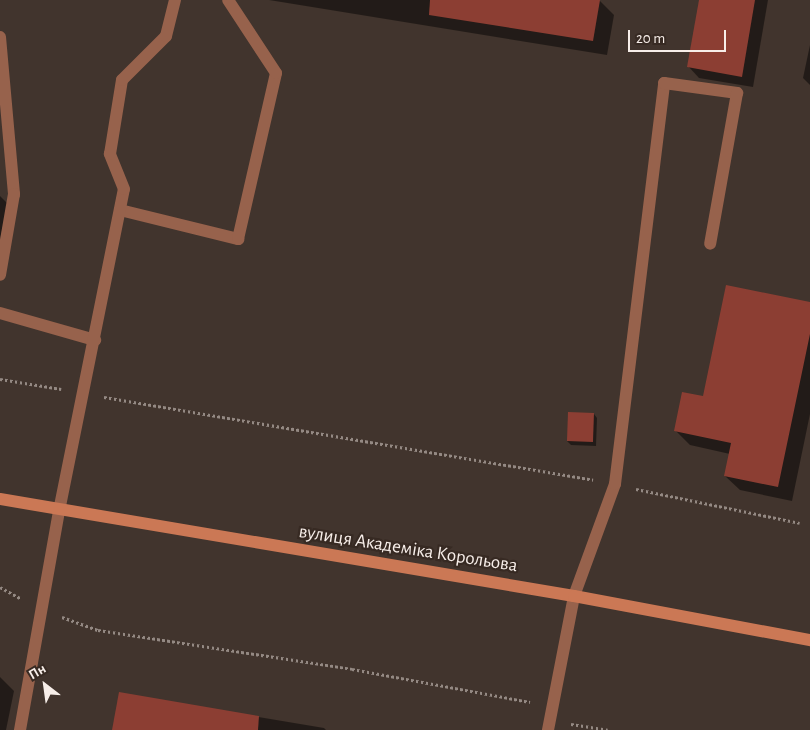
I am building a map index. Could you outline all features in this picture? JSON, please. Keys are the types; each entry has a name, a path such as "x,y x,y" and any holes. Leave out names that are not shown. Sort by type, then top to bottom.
{"street":[{"path":"20,730 59,511 124,189 110,154 122,80 166,36 176,0"},
{"path":"120,210 238,239 276,73 228,0"},
{"path":"0,37 14,194 0,275"},
{"path":"549,725 574,596 616,484 664,83 737,93 710,244"},
{"path":"0,313 95,340"},
{"name":"вулиця Академіка Корольова","path":"0,499 59,511 574,596 810,640"}],"path":[{"path":"0,379 616,484 800,523"},
{"path":"0,587 41,609 98,630 352,670 530,702 549,725 608,730"}],"building":[{"path":"430,0 600,0 593,41 429,15"},
{"path":"699,0 755,0 742,77 687,67"},
{"path":"726,285 810,302 810,334 778,487 724,476 731,443 674,431 682,392 703,396"},
{"path":"568,412 594,413 593,442 567,441"},
{"path":"119,692 259,716 258,730 112,730"}]}
